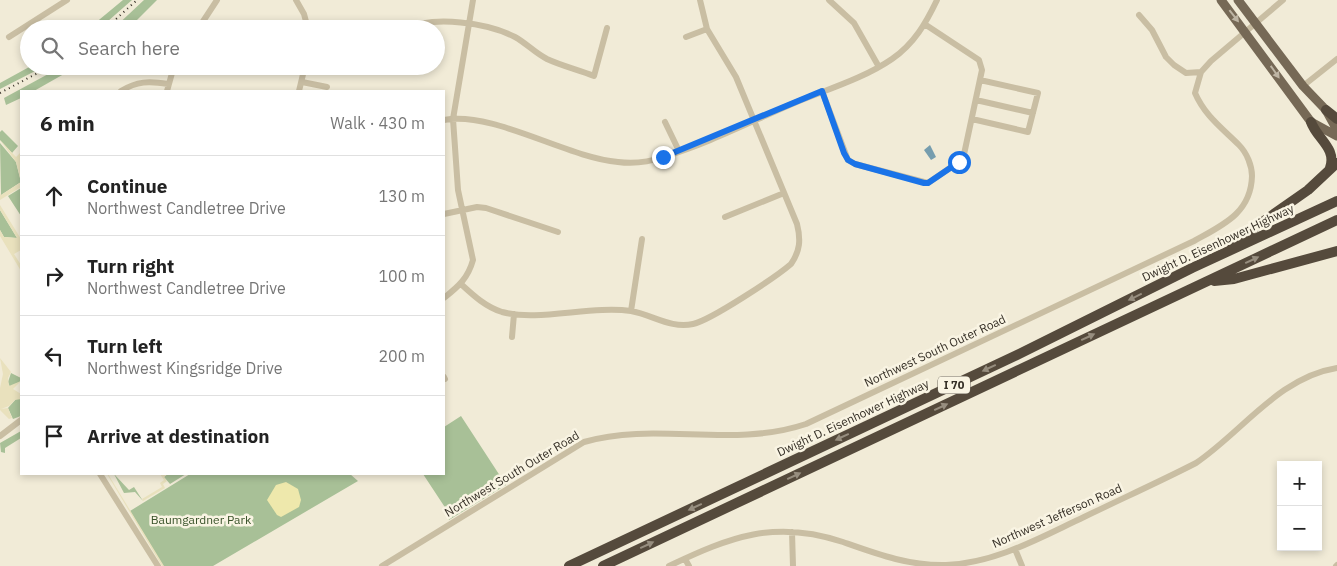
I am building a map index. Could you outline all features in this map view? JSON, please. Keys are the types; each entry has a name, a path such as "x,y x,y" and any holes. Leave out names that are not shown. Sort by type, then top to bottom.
{"highway":[{"path":"1326,110 1337,119"},
{"path":"1192,268 1278,211 1316,183 1334,165 1332,153 1311,122"},
{"name":"Dwight D. Eisenhower Highway","path":"569,566 1018,355 1192,268 1337,201"},
{"name":"I 70","path":"603,566 1337,220"},
{"path":"1208,281 1234,280 1337,251"}],"main road":[{"path":"1221,0 1311,122 1337,136"},
{"path":"1238,0 1303,86 1326,110 1337,130"}],"street":[{"path":"35,20 66,0"},
{"path":"204,20 217,0"},
{"path":"296,0 306,20"},
{"path":"445,297 462,284 473,260 456,178 453,118 473,0"},
{"path":"462,284 483,303 514,314 631,311 676,325 696,323 783,271 795,257 800,242 797,224 736,77 707,29 700,0"},
{"path":"830,0 838,3 854,23 878,66"},
{"path":"445,120 453,118 482,122 594,158 620,163 648,161 679,151 878,66 906,48 926,25 937,0"},
{"path":"1139,15 1152,30 1166,57 1174,65 1186,72 1201,72 1211,61 1257,24 1282,0"},
{"path":"445,22 469,25 508,34 545,58 594,76 607,28"},
{"path":"822,91 848,160 855,164 928,183 963,159 982,70 979,60 926,25"},
{"path":"686,37 707,29"},
{"path":"9,37 20,30"},
{"path":"1303,86 1337,59"},
{"name":"Northwest South Outer Road","path":"382,566 584,442 615,435 748,436 773,434 797,427 1209,233 1245,206 1252,191 1252,167 1241,147 1215,125 1202,108 1195,93 1201,72"},
{"path":"167,90 171,75"},
{"path":"299,90 303,75"},
{"path":"972,119 1028,132 1038,93 980,80"},
{"path":"123,90 139,82 150,81 168,84"},
{"path":"302,82 327,86"},
{"path":"976,100 1033,113"},
{"path":"665,122 679,151"},
{"path":"725,217 784,193"},
{"path":"445,214 463,209 486,208 558,232"},
{"path":"631,311 642,239"},
{"path":"512,337 514,314"},
{"name":"Northwest Jefferson Road","path":"669,566 707,548 744,536 772,532 792,532 824,537 884,557 927,565 979,561 1015,549 1196,463 1223,443 1279,394 1312,375 1337,368"},
{"path":"0,436 20,421"},
{"path":"12,428 20,426"},
{"path":"101,475 158,566"},
{"path":"792,532 793,566"},
{"path":"1015,549 1022,566"},
{"path":"684,559 689,566"}],"green space":[{"path":"123,0 132,0 109,20 99,20"},
{"path":"144,0 157,0 137,20 123,20"},
{"path":"20,72 20,75 27,75 0,89 0,83"},
{"path":"46,75 62,75 36,90 20,90 20,98 6,105 4,98"},
{"path":"2,130 18,146 12,153 0,140 0,132"},
{"path":"0,143 16,162 20,178 20,183 1,195"},
{"path":"20,189 20,214 8,196"},
{"path":"0,210 17,238 4,237 0,230"},
{"path":"11,373 20,378 20,382 10,387 8,382"},
{"path":"16,399 20,399 20,416 13,419 8,408"},
{"path":"461,416 506,485 449,520 448,517 450,515 424,475 445,475 445,426"},
{"path":"20,432 20,439 5,448 5,453 1,452 0,443"},
{"path":"115,475 129,490 134,487 143,501 135,492 124,493"},
{"path":"166,475 184,475 170,484 164,477"},
{"name":"Baumgardner Park","path":"188,475 351,475 358,481 213,566 163,566 130,511"}],"sand":[{"path":"286,482 298,489 301,500 299,507 281,517 277,515 267,500 276,485"}],"shaded area":[{"path":"0,140 16,157 20,153 20,178 16,162"},
{"path":"20,183 20,188 0,200 0,193 1,195"},
{"path":"0,205 20,237 20,251 14,254 20,263 20,269 0,236 0,230 4,237 17,238 0,210"},
{"path":"0,358 11,372 8,378 9,386 20,381 13,389 20,393 20,399 15,400 9,406 1,409 8,408 12,418 9,419 0,410 0,388 3,374"},
{"path":"108,475 164,566 162,566"},
{"path":"161,475 167,475 164,477 167,481 163,484 165,488 143,501 142,499 162,487 160,483 164,480"}],"water":[{"path":"930,145 936,157 931,160 924,150"}],"railway":[{"path":"115,20 137,0"},
{"path":"0,93 34,75"}],"route":[{"path":"663,157 822,91 844,153 848,160 855,164 928,183 959,162"}]}
